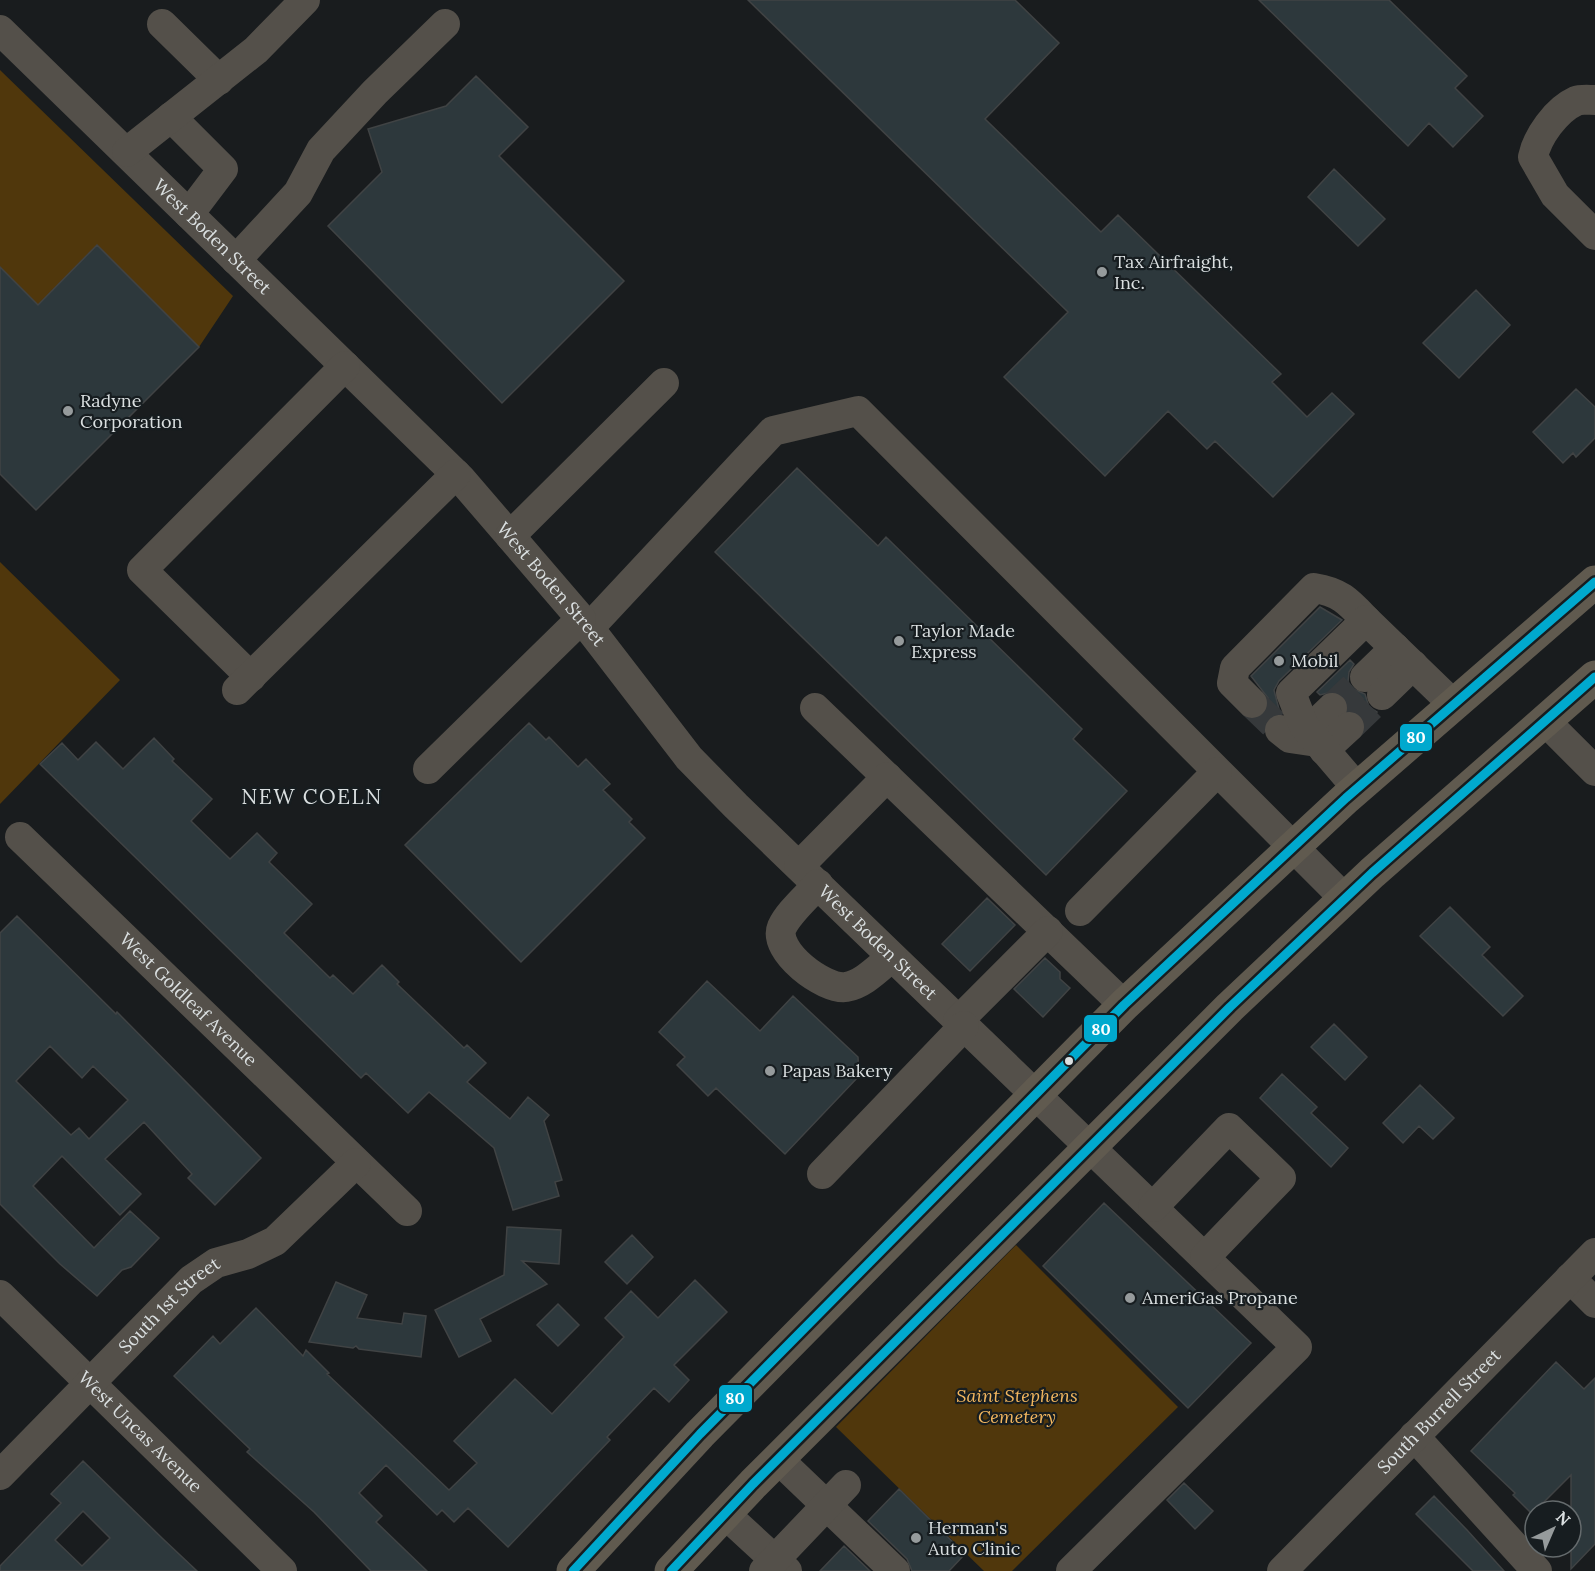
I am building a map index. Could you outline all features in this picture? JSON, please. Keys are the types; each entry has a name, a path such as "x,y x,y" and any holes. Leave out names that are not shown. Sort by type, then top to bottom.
{"main road":[{"path":"573,1571 709,1425 1124,1005 1357,788 1595,582"},
{"path":"684,1566 725,1514 778,1459 1230,1007 1345,899 1595,677"}],"street":[{"path":"127,152 256,50 305,0"},
{"path":"162,24 219,80"},
{"path":"236,260 298,193 321,150 375,92 445,24"},
{"name":"West Boden Street","path":"0,30 456,474 585,623 689,758 1297,1347 1071,1571"},
{"path":"1595,100 1576,101 1551,122 1536,141 1533,158 1555,195 1595,235"},
{"path":"171,117 223,169 189,214"},
{"path":"345,366 142,570 244,684 456,474"},
{"path":"510,536 664,383"},
{"path":"428,769 585,623 773,431 858,411 1345,899"},
{"path":"1252,703 1232,683 1235,668 1314,588 1333,591 1348,601 1454,704"},
{"path":"1357,788 1307,738 1291,693 1366,620"},
{"path":"1373,686 1404,657"},
{"path":"815,708 1124,1005"},
{"path":"1307,738 1340,717"},
{"path":"1545,721 1595,771"},
{"path":"1080,911 1217,772"},
{"path":"887,777 809,875 780,937 787,951 807,971 828,984 845,987 863,980 892,957"},
{"name":"West Goldleaf Avenue","path":"20,837 408,1211"},
{"path":"822,1174 1048,931"},
{"path":"1153,1207 1229,1128 1237,1135 1281,1178 1205,1257"},
{"name":"South 1st Street","path":"0,1475 191,1280 216,1263 248,1254 274,1241 356,1163"},
{"name":"South Burrell Street","path":"1289,1569 1414,1436 1595,1253"},
{"path":"1570,1278 1595,1303"},
{"name":"West Uncas Avenue","path":"0,1295 282,1571"},
{"path":"1414,1436 1537,1571"},
{"path":"778,1459 836,1495 895,1571"},
{"path":"725,1514 775,1567 836,1495"}],"green space":[{"path":"0,70 233,296 199,347 97,246 38,305 0,267"},
{"path":"0,562 120,680 0,804"},
{"name":"Saint Stephens Cemetery","path":"1016,1245 1178,1407 1012,1571 984,1571 836,1427"}],"building":[{"name":"Tax Airfraight, Inc.","path":"748,0 1015,0 1059,43 985,119 1101,232 1118,215 1281,374 1272,382 1307,417 1332,393 1354,414 1273,497 1215,441 1207,449 1168,411 1105,476 1004,377 1068,312"},
{"path":"1259,0 1389,0 1467,76 1455,88 1483,116 1453,147 1429,123 1408,146"},
{"path":"476,76 528,127 499,156 624,281 502,403 328,226 382,172 368,129 446,106"},
{"path":"1334,169 1385,219 1358,246 1308,197"},
{"name":"Radyne Corporation","path":"97,245 199,347 36,510 0,474 0,267 38,305"},
{"path":"1476,290 1510,325 1459,378 1423,343"},
{"path":"1576,389 1595,407 1595,438 1576,457 1573,453 1563,463 1533,432"},
{"name":"Taylor Made Express","path":"797,468 878,546 886,537 1082,729 1073,739 1127,791 1046,875 715,552"},
{"path":"1320,607 1342,620 1279,681 1274,690 1280,713 1273,714 1265,722 1261,717 1268,708 1268,698 1251,676"},
{"path":"1350,660 1354,664 1349,672 1348,682 1353,689 1365,694 1369,707 1377,712 1365,722 1361,715 1349,710 1344,696 1336,691 1320,695 1317,692"},
{"path":"529,723 546,740 549,737 578,767 586,759 610,784 603,790 632,819 629,822 645,838 521,962 405,845"},
{"path":"154,738 174,759 172,761 212,799 191,821 230,859 257,833 277,853 269,862 312,904 284,933 330,978 333,975 353,994 382,965 399,982 397,984 464,1048 467,1045 486,1063 467,1082 510,1119 528,1097 549,1115 544,1121 562,1180 555,1182 559,1196 513,1210 494,1148 429,1092 408,1113 366,1073 361,1078 40,764 62,743 78,760 96,742 123,769"},
{"path":"987,898 1015,925 970,971 942,944"},
{"path":"1450,907 1490,947 1482,955 1523,996 1503,1016 1420,936"},
{"path":"17,916 116,1014 117,1012 261,1158 215,1205 188,1178 192,1174 144,1122 105,1159 141,1194 120,1215 62,1156 33,1186 94,1248 130,1211 159,1238 131,1267 122,1270 97,1296 60,1264 0,1204 0,933","holes":["50,1046 82,1078 93,1066 128,1100 89,1139 79,1128 71,1135 16,1081"]},
{"path":"1045,958 1060,972 1060,979 1070,988 1043,1017 1014,989"},
{"name":"Papas Bakery","path":"707,981 760,1031 793,996 858,1057 859,1076 785,1154 716,1088 708,1096 677,1065 685,1057 659,1032"},
{"path":"1334,1024 1367,1057 1345,1080 1311,1047"},
{"path":"1282,1074 1317,1107 1311,1113 1348,1148 1331,1167 1260,1098"},
{"path":"1420,1085 1454,1118 1433,1139 1419,1126 1403,1143 1383,1123"},
{"name":"AmeriGas Propane","path":"1104,1203 1251,1343 1188,1408 1043,1266"},
{"path":"507,1227 561,1230 559,1264 522,1261 547,1284 480,1319 491,1341 459,1357 435,1310 504,1275"},
{"path":"632,1235 653,1257 627,1284 605,1262"},
{"path":"695,1280 727,1312 674,1365 689,1380 669,1402 654,1388 607,1437 610,1440 508,1547 468,1508 454,1522 442,1510 437,1515 386,1465 359,1493 382,1516 376,1522 427,1571 371,1571 314,1512 247,1452 250,1449 174,1376 213,1336 220,1344 256,1308 303,1356 306,1350 329,1373 327,1374 449,1490 477,1463 454,1441 515,1379 552,1414 624,1337 605,1318 631,1291 658,1318"},
{"path":"336,1282 367,1295 357,1318 402,1324 404,1313 426,1316 421,1357 359,1349 356,1346 353,1348 309,1342"},
{"path":"558,1304 579,1325 558,1346 537,1325"},
{"path":"1556,1362 1584,1389 1595,1378 1595,1544 1583,1556 1583,1499 1571,1499 1571,1475 1547,1499 1523,1499 1523,1505 1513,1495 1515,1493 1471,1451"},
{"path":"83,1461 197,1571 0,1571 0,1566 61,1503 51,1494","holes":["83,1511 110,1538 82,1566 55,1540"]},
{"path":"1184,1483 1213,1511 1195,1529 1167,1500"},
{"name":"Herman's Auto Clinic","path":"899,1489 965,1554 949,1571 912,1571 907,1559 868,1521"},
{"path":"1434,1496 1504,1571 1473,1571 1416,1514"},
{"path":"844,1546 870,1571 820,1571"},
{"path":"1571,1559 1581,1559 1571,1569"}],"tunnel":[{"path":"1332,708 1365,677"},
{"path":"1349,727 1382,695"},
{"path":"1252,703 1280,730"}],"transit line":[{"name":"80","path":"573,1571 700,1434 1124,1005 1346,798 1595,582"},
{"name":"80","path":"671,1571 753,1484 1230,1007 1372,873 1595,677"}],"place":[{"name":"Tax Airfraight, Inc.","path":"1102,272"},
{"name":"Radyne Corporation","path":"68,411"},
{"name":"Taylor Made Express","path":"899,641"},
{"name":"Mobil","path":"1279,661"},
{"name":"Papas Bakery","path":"770,1071"},
{"name":"AmeriGas Propane","path":"1130,1298"},
{"name":"Herman's Auto Clinic","path":"916,1538"}],"district":[{"name":"NEW COELN","path":"312,797"}]}
